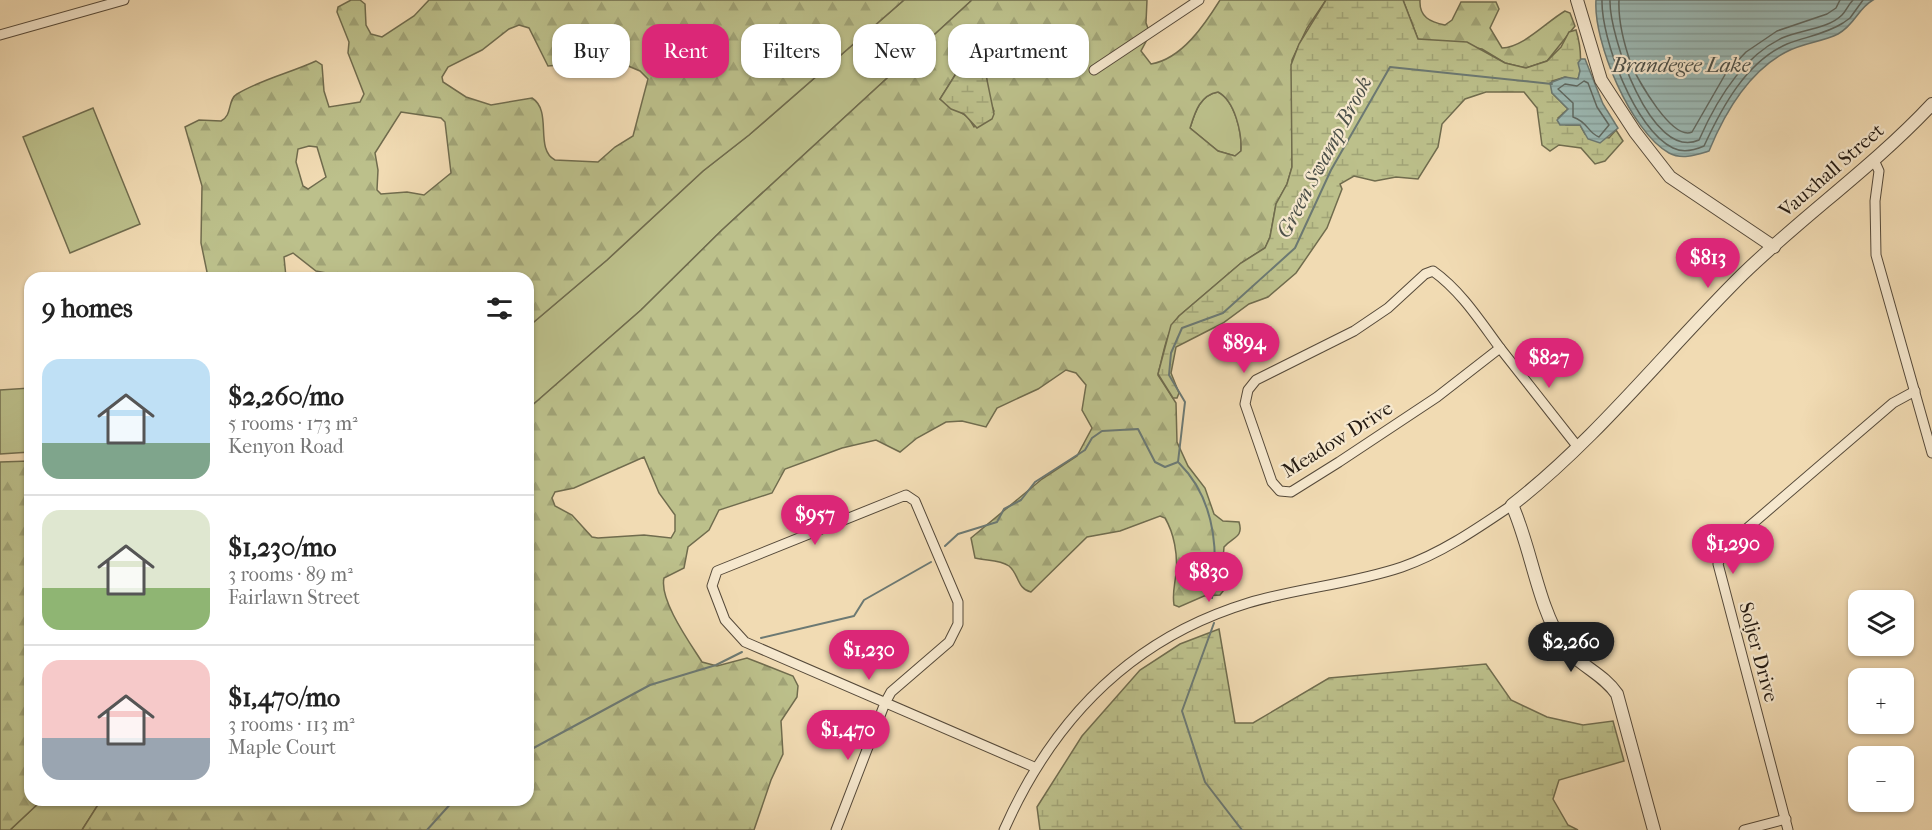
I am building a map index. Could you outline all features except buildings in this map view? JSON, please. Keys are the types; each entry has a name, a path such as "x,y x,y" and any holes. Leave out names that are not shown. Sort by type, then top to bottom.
{"street":[{"path":"0,35 124,0"},
{"path":"1094,70 1199,0"},
{"path":"1578,0 1601,80 1635,132 1670,177 1774,247"},
{"name":"Vauxhall Street","path":"1004,830 1034,767 1070,719 1108,680 1150,649 1186,628 1249,603 1404,566 1476,529 1512,505 1536,486 1577,446 1744,273 1874,160 1932,104"},
{"path":"1874,160 1879,171 1875,201 1876,255 1932,453"},
{"name":"Meadow Drive","path":"1500,348 1437,397 1291,492 1280,491 1272,482 1245,404 1248,390 1256,380 1354,331 1388,308 1425,274 1433,271 1444,279 1472,310 1577,446"},
{"name":"Soljer Drive","path":"1788,830 1718,564 1730,543 1893,403 1915,390"},
{"path":"836,830 885,703 891,692 949,642 958,624 958,602 910,496 906,495 717,571 712,586 724,620 746,642 885,703 1034,767"},
{"path":"1512,505 1556,631 1572,655 1604,678 1617,694 1654,830"},
{"path":"1744,830 1786,819"}],"green space":[{"path":"351,0 360,0 365,4 366,25 371,34 382,37 414,16 429,0 904,0 876,24 853,24 853,44 841,55 841,24 741,24 741,78 814,78 749,135 703,171 607,260 534,322 534,272 321,272 316,271 293,253 284,257 286,272 207,272 201,243 202,186 185,127 199,120 221,121 227,115 232,100 237,94 256,84 316,61 322,65 324,91 329,107 360,102 364,94 348,53 349,42 337,12 338,7","holes":["552,24 630,24 630,67 642,73 642,24 729,24 729,78 647,78 633,136 615,147 598,162 555,160 549,155 544,139 542,112 532,98 491,105 466,97 443,82 442,77 448,67 482,50 509,29 519,25 529,28 548,66 552,66","401,112 441,118 445,122 451,173 424,195 407,192 381,194 377,190 378,170 375,153","309,146 317,147 326,177 308,189 303,186 296,162 298,149"]},
{"path":"904,0 972,0 936,33 936,24 876,24"},
{"path":"972,0 1147,0 1146,23 1150,34 1141,51 1151,64 1173,55 1192,39 1220,0 1326,0 1307,28 1292,60 1292,167 1287,184 1276,204 1270,237 1265,248 1241,263 1179,316 1168,336 1158,375 1176,403 1177,442 1188,466 1205,488 1214,514 1223,521 1239,522 1239,534 1224,547 1223,559 1227,586 1220,595 1204,596 1179,607 1174,605 1176,552 1168,524 1165,518 1160,516 1120,531 1087,537 1031,592 1023,588 1009,566 997,561 975,558 971,538 1042,479 1077,456 1092,428 1082,410 1086,385 1076,373 1066,370 1038,389 997,408 986,427 962,421 946,422 917,438 900,452 876,440 842,448 785,469 772,493 719,510 709,530 688,547 684,568 664,578 666,598 683,633 702,662 717,666 747,658 793,676 798,686 797,697 781,721 783,754 771,780 754,830 82,830 97,806 534,806 534,404 641,310 722,230 887,78 936,78 936,33","holes":["1218,92 1224,96 1233,110 1240,135 1241,151 1235,156 1218,151 1190,128 1203,100","644,457 659,493 675,515 675,531 671,538 644,535 592,537 572,515 555,506 552,498 555,492 574,488"]},
{"path":"1326,0 1403,0 1418,39 1467,42 1505,63 1526,68 1547,61 1561,47 1569,32 1576,30 1580,53 1579,77 1576,80 1565,77 1552,81 1552,93 1568,109 1558,118 1566,125 1580,125 1585,134 1609,138 1616,130 1623,141 1605,161 1595,164 1581,148 1559,145 1550,151 1542,145 1537,108 1524,92 1486,92 1465,99 1442,124 1438,147 1418,179 1396,177 1375,181 1354,176 1340,184 1342,189 1327,228 1296,273 1268,297 1249,304 1223,323 1176,347 1171,373 1179,393 1177,398 1173,398 1158,374 1171,325 1241,263 1265,248 1270,237 1276,204 1287,184 1292,167 1291,65 1299,44"},
{"path":"1403,0 1420,0 1421,11 1426,18 1445,25 1452,20 1461,2 1496,2 1499,9 1490,28 1502,48 1527,39 1565,11 1570,13 1575,26 1547,61 1526,68 1505,63 1482,49 1418,39"},
{"path":"853,44 853,78 887,78 722,230 641,310 534,404 534,322 607,260 703,171 749,135 814,78 841,78 841,55"},
{"path":"953,78 987,78 994,114 992,119 977,128 964,114 951,109 940,99"},
{"path":"1218,92 1229,102 1239,127 1241,151 1235,156 1218,151 1190,128 1196,110 1203,100"},
{"path":"93,108 140,224 70,253 23,137"},
{"path":"24,388 24,452 0,454 0,390"},
{"path":"24,461 24,806 36,806 10,830 0,830 0,462"},
{"path":"1219,629 1235,723 1253,723 1329,678 1486,664 1511,700 1547,717 1583,725 1613,721 1624,761 1559,780 1553,799 1568,825 1578,830 1040,830 1037,807 1082,736 1140,670 1180,644"},
{"path":"36,806 97,806 82,830 10,830"}],"water":[{"name":"Brandegee Lake","path":"1596,0 1873,0 1863,8 1849,26 1838,34 1792,49 1772,60 1739,94 1722,122 1709,151 1684,156 1669,153 1655,142 1628,106 1617,84 1601,39"},
{"name":"Brandegee Lake","path":"1581,59 1585,59 1603,104 1618,128 1600,143 1588,139 1580,125 1560,125 1557,120 1568,109 1552,93 1550,83 1565,77 1578,79 1580,71 1578,63"}],"waterway":[{"name":"Green Swamp Brook","path":"945,546 958,534 997,522 1004,509 1021,500 1035,482 1085,450 1092,438 1102,431 1138,429 1155,462 1165,467 1178,462 1185,402 1169,375 1171,353 1182,328 1223,313 1295,248 1331,170 1390,67 1552,84"},
{"path":"1179,463 1191,477 1200,493 1212,526 1215,562 1212,598"},
{"name":"Green Swamp Brook","path":"761,638 854,616 864,600 931,562"},
{"path":"1214,623 1182,711 1205,782 1242,830"},
{"name":"Green Swamp Brook","path":"534,748 650,685 716,665 742,652"},
{"name":"Green Swamp Brook","path":"427,830 449,806"}]}
